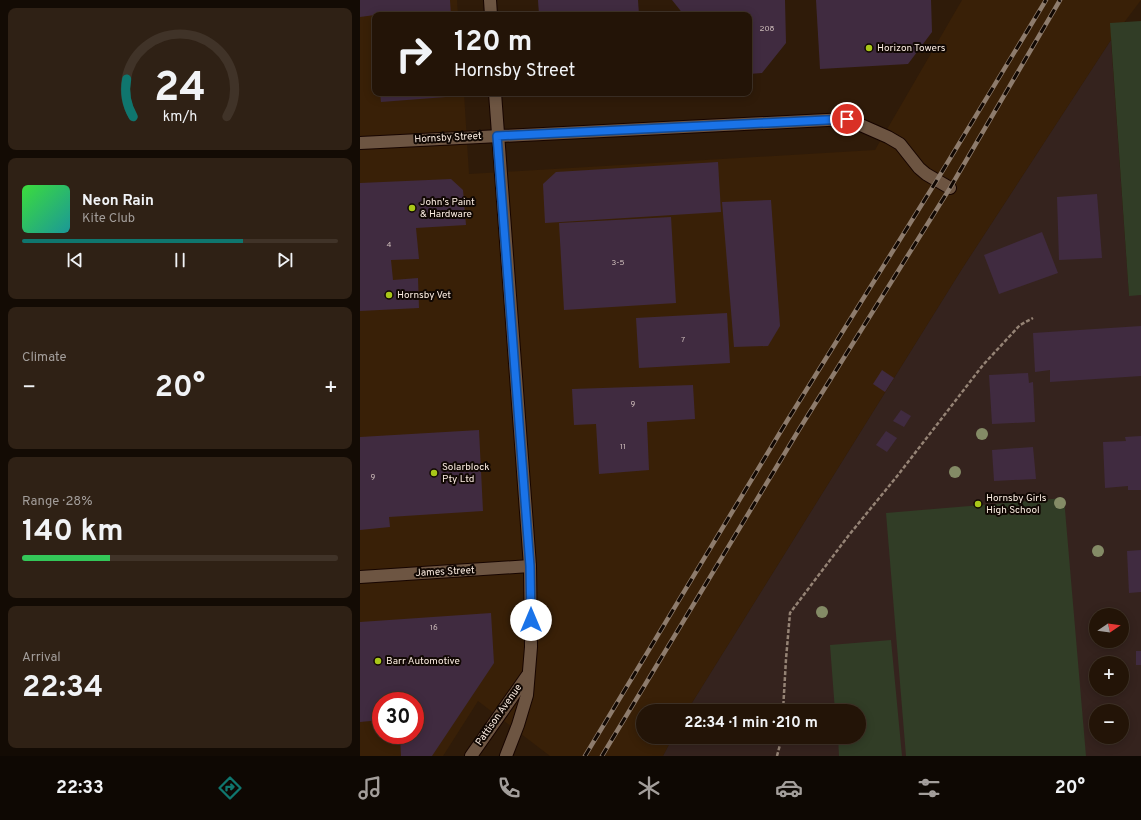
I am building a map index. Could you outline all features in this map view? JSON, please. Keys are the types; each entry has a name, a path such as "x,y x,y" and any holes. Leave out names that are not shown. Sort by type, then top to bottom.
{"street":[{"path":"490,0 491,12"},
{"name":"Pattison Avenue","path":"495,96 530,566 531,647 527,695 518,725 506,756"},
{"name":"Hornsby Street","path":"360,142 847,119 888,137 900,144 919,168 926,174 950,188"},
{"name":"James Street","path":"360,577 530,566"},
{"name":"Pattison Avenue","path":"471,756 528,674"}],"path":[{"path":"783,704 790,613 983,365 1020,325 1033,318"},
{"path":"777,756 780,744"}],"shaded area":[{"path":"360,0 457,0 458,12 372,12 372,96 464,96 469,174 875,150 962,0 1141,0 1111,40 962,269 691,704 636,704 636,744 669,744 663,756 550,756 478,701 443,756 360,756"},
{"name":"Hornsby Girls High School","path":"1111,40 1129,295 1141,295 1141,756 663,756 669,744 866,744 866,704 691,704 962,269"}],"green space":[{"path":"1141,21 1141,295 1129,296 1110,23"},
{"path":"1064,498 1086,756 906,756 886,513"},
{"path":"891,640 902,756 839,756 838,744 866,744 866,704 834,704 830,645"}],"building":[{"path":"360,0 450,0 451,12 372,12 372,15 360,17"},
{"path":"538,0 638,0 639,12 539,12"},
{"path":"672,0 785,0 786,43 762,73 752,74 752,12 682,12"},
{"name":"Horizon Towers","path":"816,0 931,0 932,32 908,64 820,69"},
{"path":"380,96 447,96 446,97 381,102"},
{"path":"718,162 721,212 545,223 543,184 556,172"},
{"path":"451,179 463,190 466,225 416,228 419,259 391,260 393,280 418,278 419,308 360,311 360,183"},
{"path":"1097,194 1102,258 1059,260 1057,197"},
{"path":"771,200 780,326 768,346 734,347 722,202"},
{"path":"671,217 676,303 564,310 559,223"},
{"path":"1042,232 1058,273 999,294 984,255"},
{"path":"727,313 730,363 639,368 636,318"},
{"path":"1141,326 1141,376 1050,382 1050,370 1035,372 1033,333"},
{"path":"882,370 894,378 885,392 873,384"},
{"path":"1028,373 1029,383 1033,382 1035,422 992,424 989,375"},
{"path":"693,385 695,419 647,422 649,470 599,474 596,424 574,425 572,389"},
{"path":"901,410 911,416 904,427 893,421"},
{"name":"Solarblock Pty Ltd","path":"479,430 483,511 389,517 390,527 360,530 360,437"},
{"path":"886,431 897,438 887,452 876,445"},
{"path":"1141,436 1141,490 1128,490 1128,486 1105,488 1103,442 1126,441 1125,437"},
{"path":"1033,447 1036,479 994,481 992,450"},
{"path":"1141,550 1141,592 1129,593 1127,551"},
{"path":"491,613 494,663 432,756 401,756 400,744 424,744 424,692 372,692 372,721 360,722 360,622"},
{"path":"1136,651 1141,651 1141,665 1136,665"}],"railway":[{"path":"585,756 787,421 937,180 1046,0"},
{"path":"602,756 800,428 950,188 1060,0"}],"place":[{"name":"Horizon Towers","path":"869,48"},
{"name":"John's Paint & Hardware","path":"412,208"},
{"name":"Hornsby Vet","path":"389,295"},
{"name":"Solarblock Pty Ltd","path":"434,473"},
{"name":"Hornsby Girls High School","path":"978,504"},
{"name":"Barr Automotive","path":"378,661"}],"route":[{"path":"531,620 530,566 497,136 847,119"}]}
